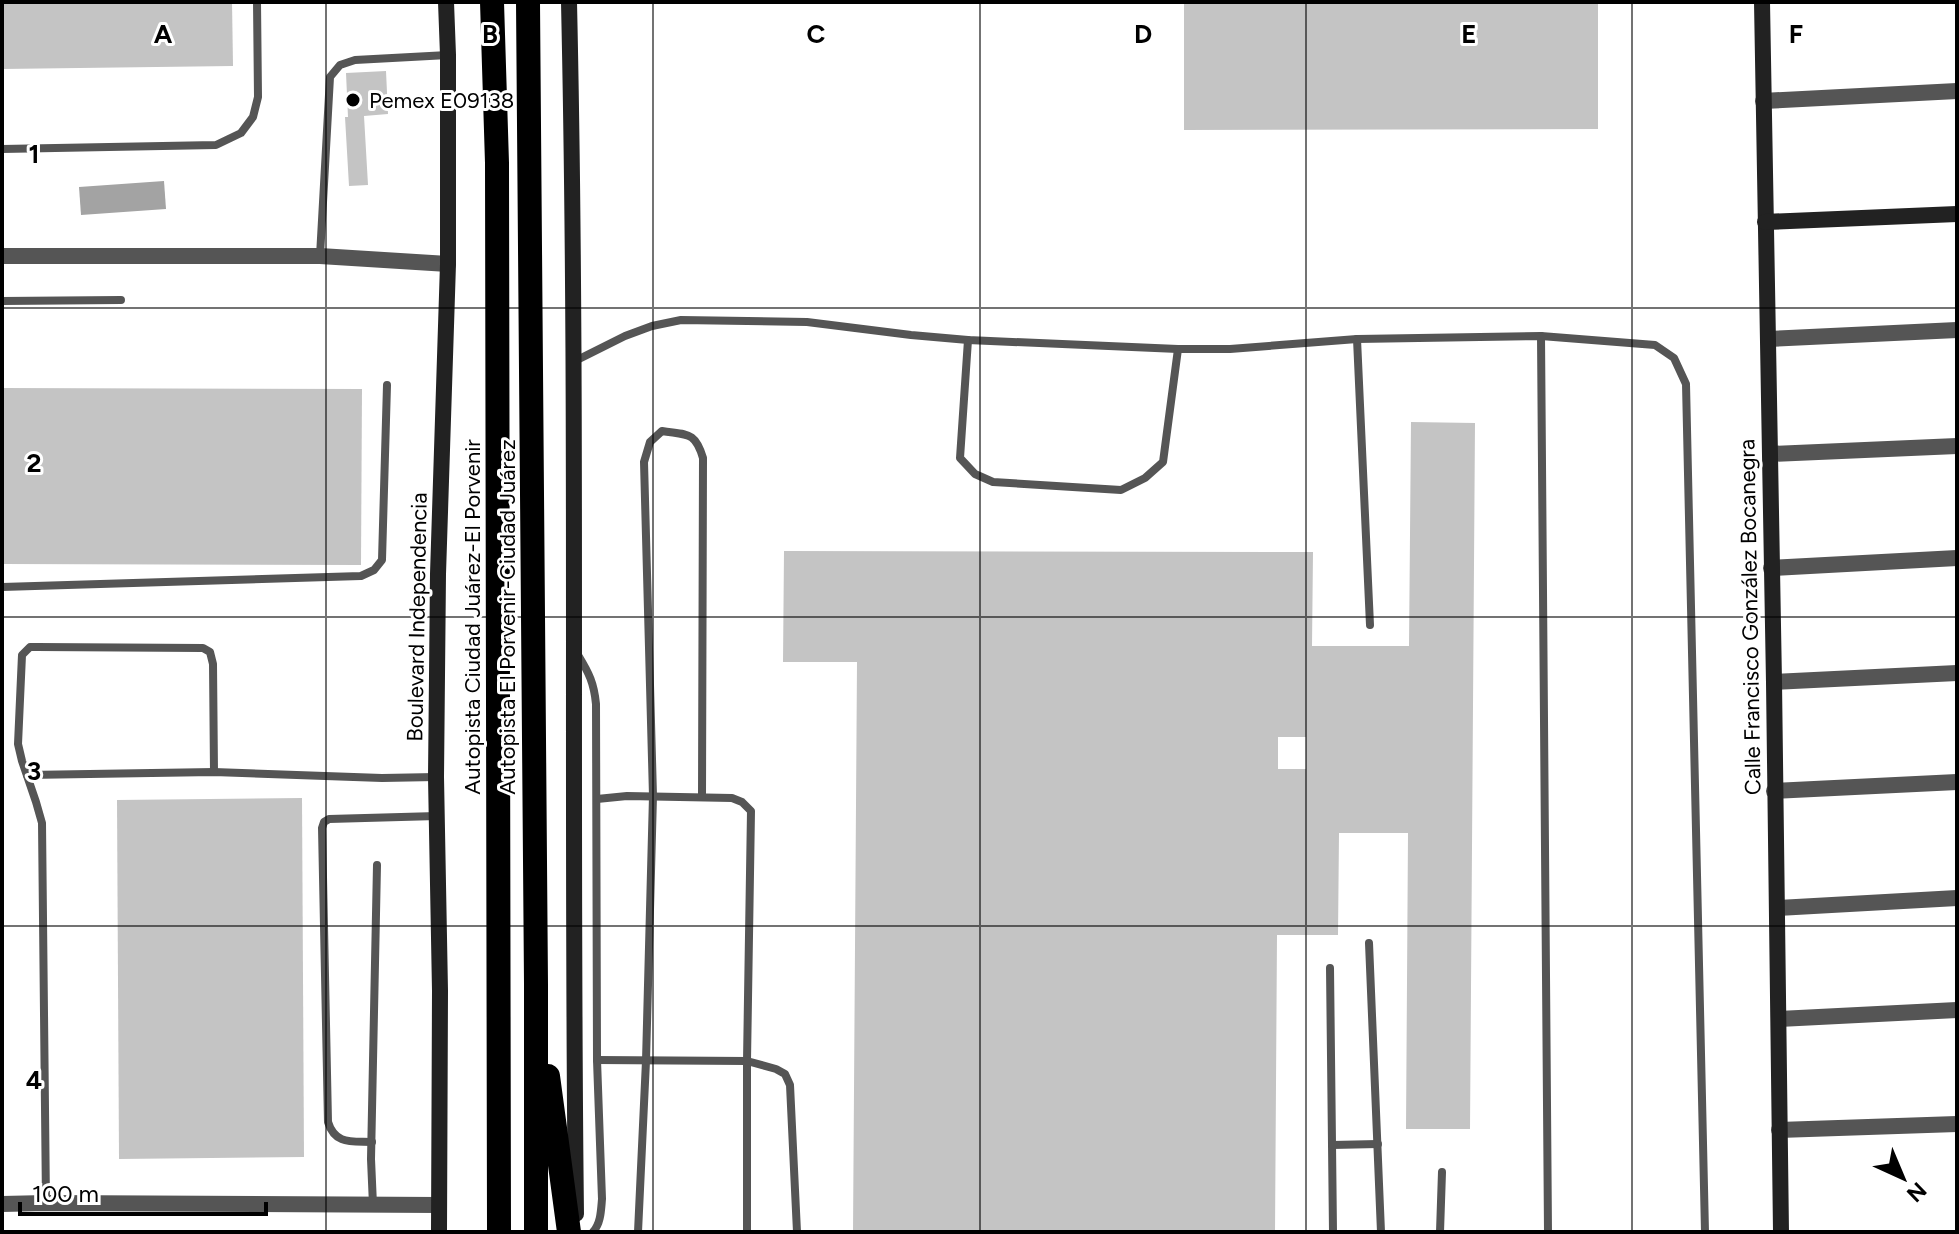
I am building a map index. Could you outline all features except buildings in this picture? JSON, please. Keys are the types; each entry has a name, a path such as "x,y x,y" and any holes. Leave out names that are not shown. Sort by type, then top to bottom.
{"highway":[{"name":"Autopista Ciudad Juárez-El Porvenir","path":"492,2 497,163 499,1232"},
{"name":"Autopista El Porvenir-Ciudad Juárez","path":"529,10 536,1232"},
{"path":"536,984 569,1232"}],"main road":[{"name":"Boulevard Independencia","path":"439,1232 436,777 438,574 448,264 446,2"},
{"path":"569,2 574,362 576,1232"},
{"name":"Calle Francisco González Bocanegra","path":"1762,2 1781,1232"},
{"path":"1765,222 1957,214"}],"street":[{"path":"1763,101 1957,91"},
{"path":"2,256 320,256 448,264"},
{"path":"1768,339 1957,330"},
{"path":"1770,454 1957,446"},
{"path":"1771,568 1957,558"},
{"path":"1774,682 1957,673"},
{"path":"1774,791 1957,782"},
{"path":"1777,908 1957,898"},
{"path":"1779,1019 1957,1010"},
{"path":"1779,1130 1957,1124"},
{"path":"2,1204 439,1205"}],"lane":[{"path":"2,149 216,145 241,133 253,117 258,97 257,2"},
{"path":"320,256 330,77 340,65 355,60 448,55"},
{"path":"2,301 121,300"},
{"path":"574,362 625,336 681,320 807,322 968,340 1178,349 1230,349 1357,339 1541,336 1655,345 1674,358 1686,384 1705,1232"},
{"path":"1541,336 1548,1232"},
{"path":"1357,339 1370,625"},
{"path":"968,340 960,458 975,474 993,482 1121,490 1145,478 1163,462 1178,349"},
{"path":"2,587 361,576 374,570 382,560 387,385"},
{"path":"638,1232 653,796 644,462 650,442 662,431 690,435 699,445 703,458 702,797"},
{"path":"46,1203 42,823 18,744 21,661 25,650 30,647 203,648 210,652 213,664 214,772"},
{"path":"575,652 590,674 594,689 597,1060 602,1199 601,1217 593,1232"},
{"path":"27,775 214,772 436,777"},
{"path":"597,799 627,796 732,798 751,811 747,1232"},
{"path":"372,1142 338,1138 333,1135 328,1122 322,828 329,819 438,816"},
{"path":"373,1206 377,865"},
{"path":"574,927 597,927"},
{"path":"1369,943 1381,1232"},
{"path":"1330,968 1333,1232"},
{"path":"597,1060 747,1061 785,1074 790,1085 797,1232"},
{"path":"1332,1145 1378,1144"},
{"path":"1440,1232 1442,1172"}],"shaded area":[{"path":"164,181 166,209 81,215 79,187"}],"place":[{"name":"Pemex E09138","path":"353,100"}]}
